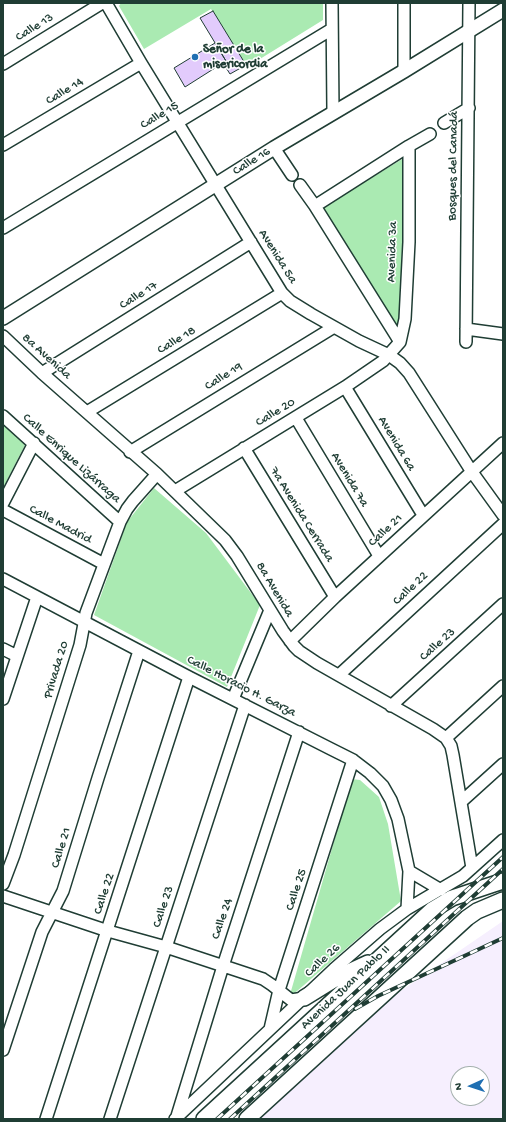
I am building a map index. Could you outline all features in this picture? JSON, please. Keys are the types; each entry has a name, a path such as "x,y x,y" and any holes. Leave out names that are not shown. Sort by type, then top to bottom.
{"main road":[{"name":"Avenida Juan Pablo II","path":"204,1119 432,910 452,898 496,884 503,880"},
{"path":"247,1119 467,918 477,911 503,900"},
{"path":"304,998 338,977 378,959"}],"street":[{"name":"Calle 13","path":"3,64 102,3"},
{"name":"Avenida 5a","path":"106,3 141,63 282,293 290,300 334,327 359,341 389,354 400,363 409,373 472,472 503,515"},
{"path":"332,3 333,112"},
{"path":"404,3 404,72"},
{"name":"Bosques del Canadá","path":"466,342 469,3"},
{"name":"Calle 16","path":"3,318 215,184 333,112 404,72 468,32 502,14"},
{"name":"Calle 15","path":"3,228 332,29"},
{"name":"Calle 14","path":"3,145 141,63"},
{"path":"444,123 469,108"},
{"path":"315,206 430,134"},
{"name":"Avenida 3a","path":"400,342 405,319 409,146"},
{"path":"274,148 292,175"},
{"path":"300,185 315,206 400,342 389,354"},
{"name":"Calle 17","path":"42,373 251,242"},
{"name":"Calle 18","path":"87,412 282,293"},
{"name":"Calle 19","path":"130,452 334,327"},
{"path":"466,329 503,334"},
{"name":"8a Avenida","path":"3,336 130,452 157,474 225,540 237,556 290,641 299,651 446,738"},
{"name":"Calle 20","path":"175,491 345,387 383,361 389,354"},
{"name":"Avenida 6a","path":"345,387 423,515"},
{"name":"Calle Enrique Lizárraga","path":"3,416 120,522"},
{"name":"Avenida 7a","path":"296,418 379,556"},
{"path":"3,503 34,443"},
{"name":"Calle 21","path":"290,641 335,596 503,443"},
{"name":"7a Avenida Cerrada","path":"244,448 335,596"},
{"name":"Privada 20","path":"3,884 14,855 80,645 89,603 120,522 133,501 157,474"},
{"name":"Calle Madrid","path":"3,510 104,564"},
{"name":"Calle 22","path":"339,675 503,524"},
{"name":"Calle Horacio H. Garza","path":"3,579 189,677 353,760 374,777 383,786 391,800 402,833 408,871 407,909"},
{"path":"3,699 37,597"},
{"name":"Calle 23","path":"392,706 503,604"},
{"path":"233,698 270,610"},
{"path":"3,649 17,656"},
{"name":"Calle 21","path":"3,1050 42,932 63,891 140,651"},
{"name":"Calle 22","path":"46,1119 189,677"},
{"path":"472,868 453,755 446,738 503,686"},
{"name":"Calle 23","path":"110,1119 245,705"},
{"name":"Calle 24","path":"176,1118 222,966 299,732"},
{"name":"Calle 25","path":"270,1029 279,990 353,760"},
{"path":"461,802 503,764"},
{"name":"Calle 26","path":"176,1118 270,1029 393,918 463,876 503,840"},
{"path":"408,871 441,890"},
{"path":"3,896 108,931 166,947 263,979 291,1000 304,998"},
{"path":"188,1080 196,1085 209,1086"}],"shaded area":[{"path":"503,921 503,1119 258,1119 392,997"}],"green space":[{"path":"121,3 323,3 323,20 247,67 211,9 144,49 119,6"},
{"path":"404,158 400,331 322,208"},
{"path":"3,424 26,443 3,488"},
{"path":"154,488 206,533 260,605 227,687 94,615 127,522"},
{"path":"352,779 360,780 379,797 388,824 401,901 289,998"}],"building":[{"path":"213,11 246,65 230,74 223,63 226,61 200,18"},
{"path":"215,43 226,61 185,87 174,68"}],"railway":[{"path":"217,1119 503,857"},
{"path":"230,1119 503,869"},
{"path":"355,1009 378,996 503,938"}],"place":[{"name":"Señor de la misericordia","path":"195,57"}]}
